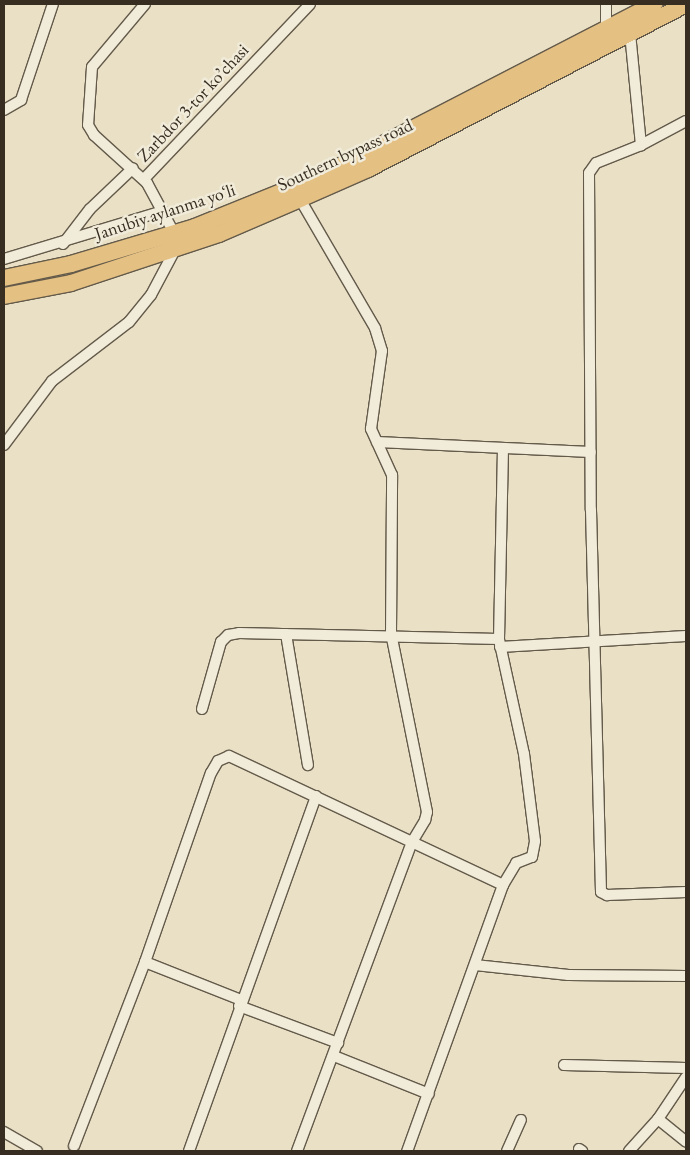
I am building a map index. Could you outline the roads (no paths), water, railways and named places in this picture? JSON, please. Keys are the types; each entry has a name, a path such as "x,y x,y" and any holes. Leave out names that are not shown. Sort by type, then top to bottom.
{"highway":[{"name":"Janubiy aylanma yoʻli","path":"4,278 175,241 323,175 654,4"},
{"name":"Southern bypass road","path":"4,296 72,283 175,241 219,234 368,169 686,4"}],"street":[{"path":"4,110 21,100 53,4"},
{"path":"144,180 133,168 94,135 88,125 92,67 145,4"},
{"name":"Zarbdor 3-tor koʼchasi","path":"175,241 163,211 144,180 310,4"},
{"path":"606,4 606,29"},
{"path":"630,33 641,145"},
{"path":"686,121 641,145 596,163 588,173 591,452 601,892 607,895 686,892"},
{"path":"63,244 90,209 133,168"},
{"path":"297,1151 334,1056 412,842 426,820 426,802 392,634 394,487 389,464 377,442 370,419 382,352 375,328 300,199"},
{"path":"4,259 63,244 163,211"},
{"path":"4,445 52,381 129,322 151,295 175,241"},
{"path":"377,442 591,452"},
{"path":"407,1151 503,885 516,863 534,854 535,828 524,754 499,643 503,448"},
{"path":"202,709 221,642 228,635 238,632 392,634 499,643 595,641 686,636"},
{"path":"286,634 308,765"},
{"path":"74,1146 145,962 218,761 229,756 503,885"},
{"path":"189,1151 240,1003 316,796"},
{"path":"145,962 338,1043"},
{"path":"475,965 576,975 686,976"},
{"path":"334,1056 429,1094"},
{"path":"564,1065 686,1068"},
{"path":"629,1151 658,1119 686,1077"},
{"path":"658,1119 686,1142"},
{"path":"507,1151 521,1120"},
{"path":"4,1132 37,1151"}]}
